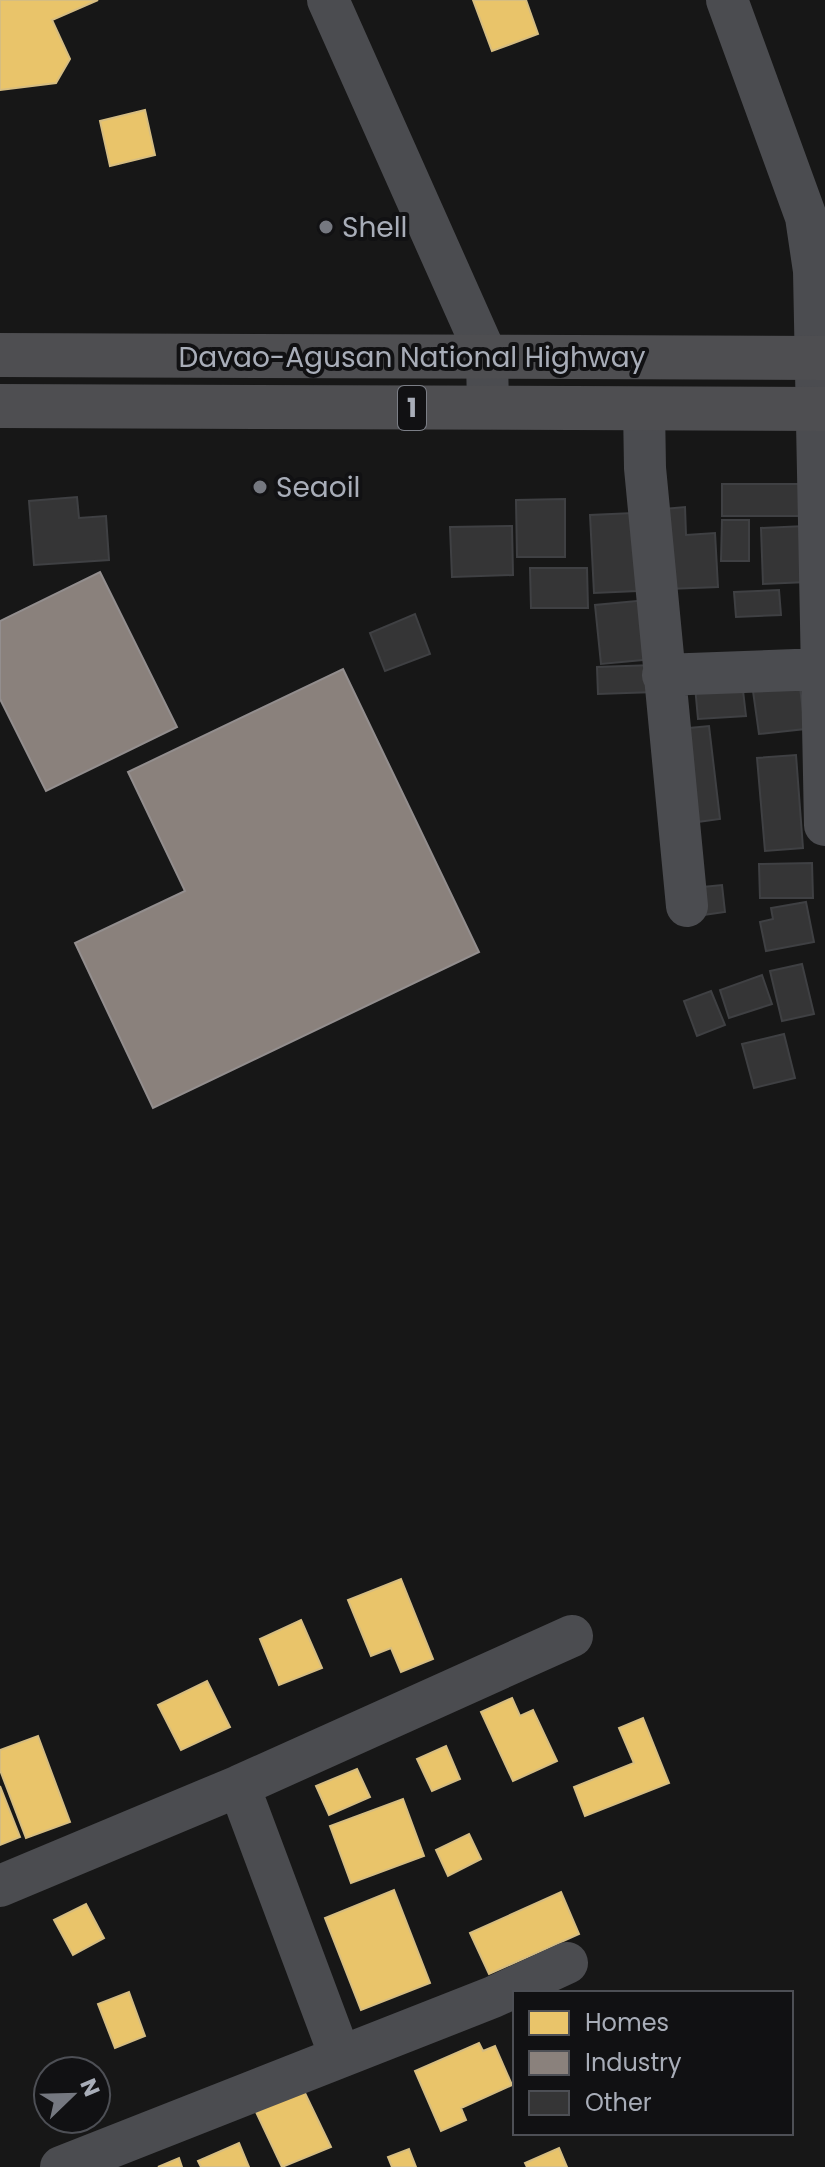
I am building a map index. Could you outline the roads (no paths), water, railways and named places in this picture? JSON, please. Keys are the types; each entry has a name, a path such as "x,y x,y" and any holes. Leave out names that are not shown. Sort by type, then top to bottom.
{"highway":[{"name":"Davao-Agusan National Highway","path":"0,355 820,358"},
{"name":"Davao-Agusan National Highway","path":"0,406 821,409"}],"street":[{"path":"328,0 487,357 488,408"},
{"path":"727,0 806,217 814,271 820,358 825,825"},
{"path":"644,408 645,468 687,906"},
{"path":"663,675 822,669"},
{"path":"0,1886 239,1786 572,1636"},
{"path":"239,1786 340,2056"},
{"path":"61,2167 493,1997 567,1963"}],"place":[{"name":"Shell","path":"326,227"},
{"name":"Seaoil","path":"260,487"}]}
